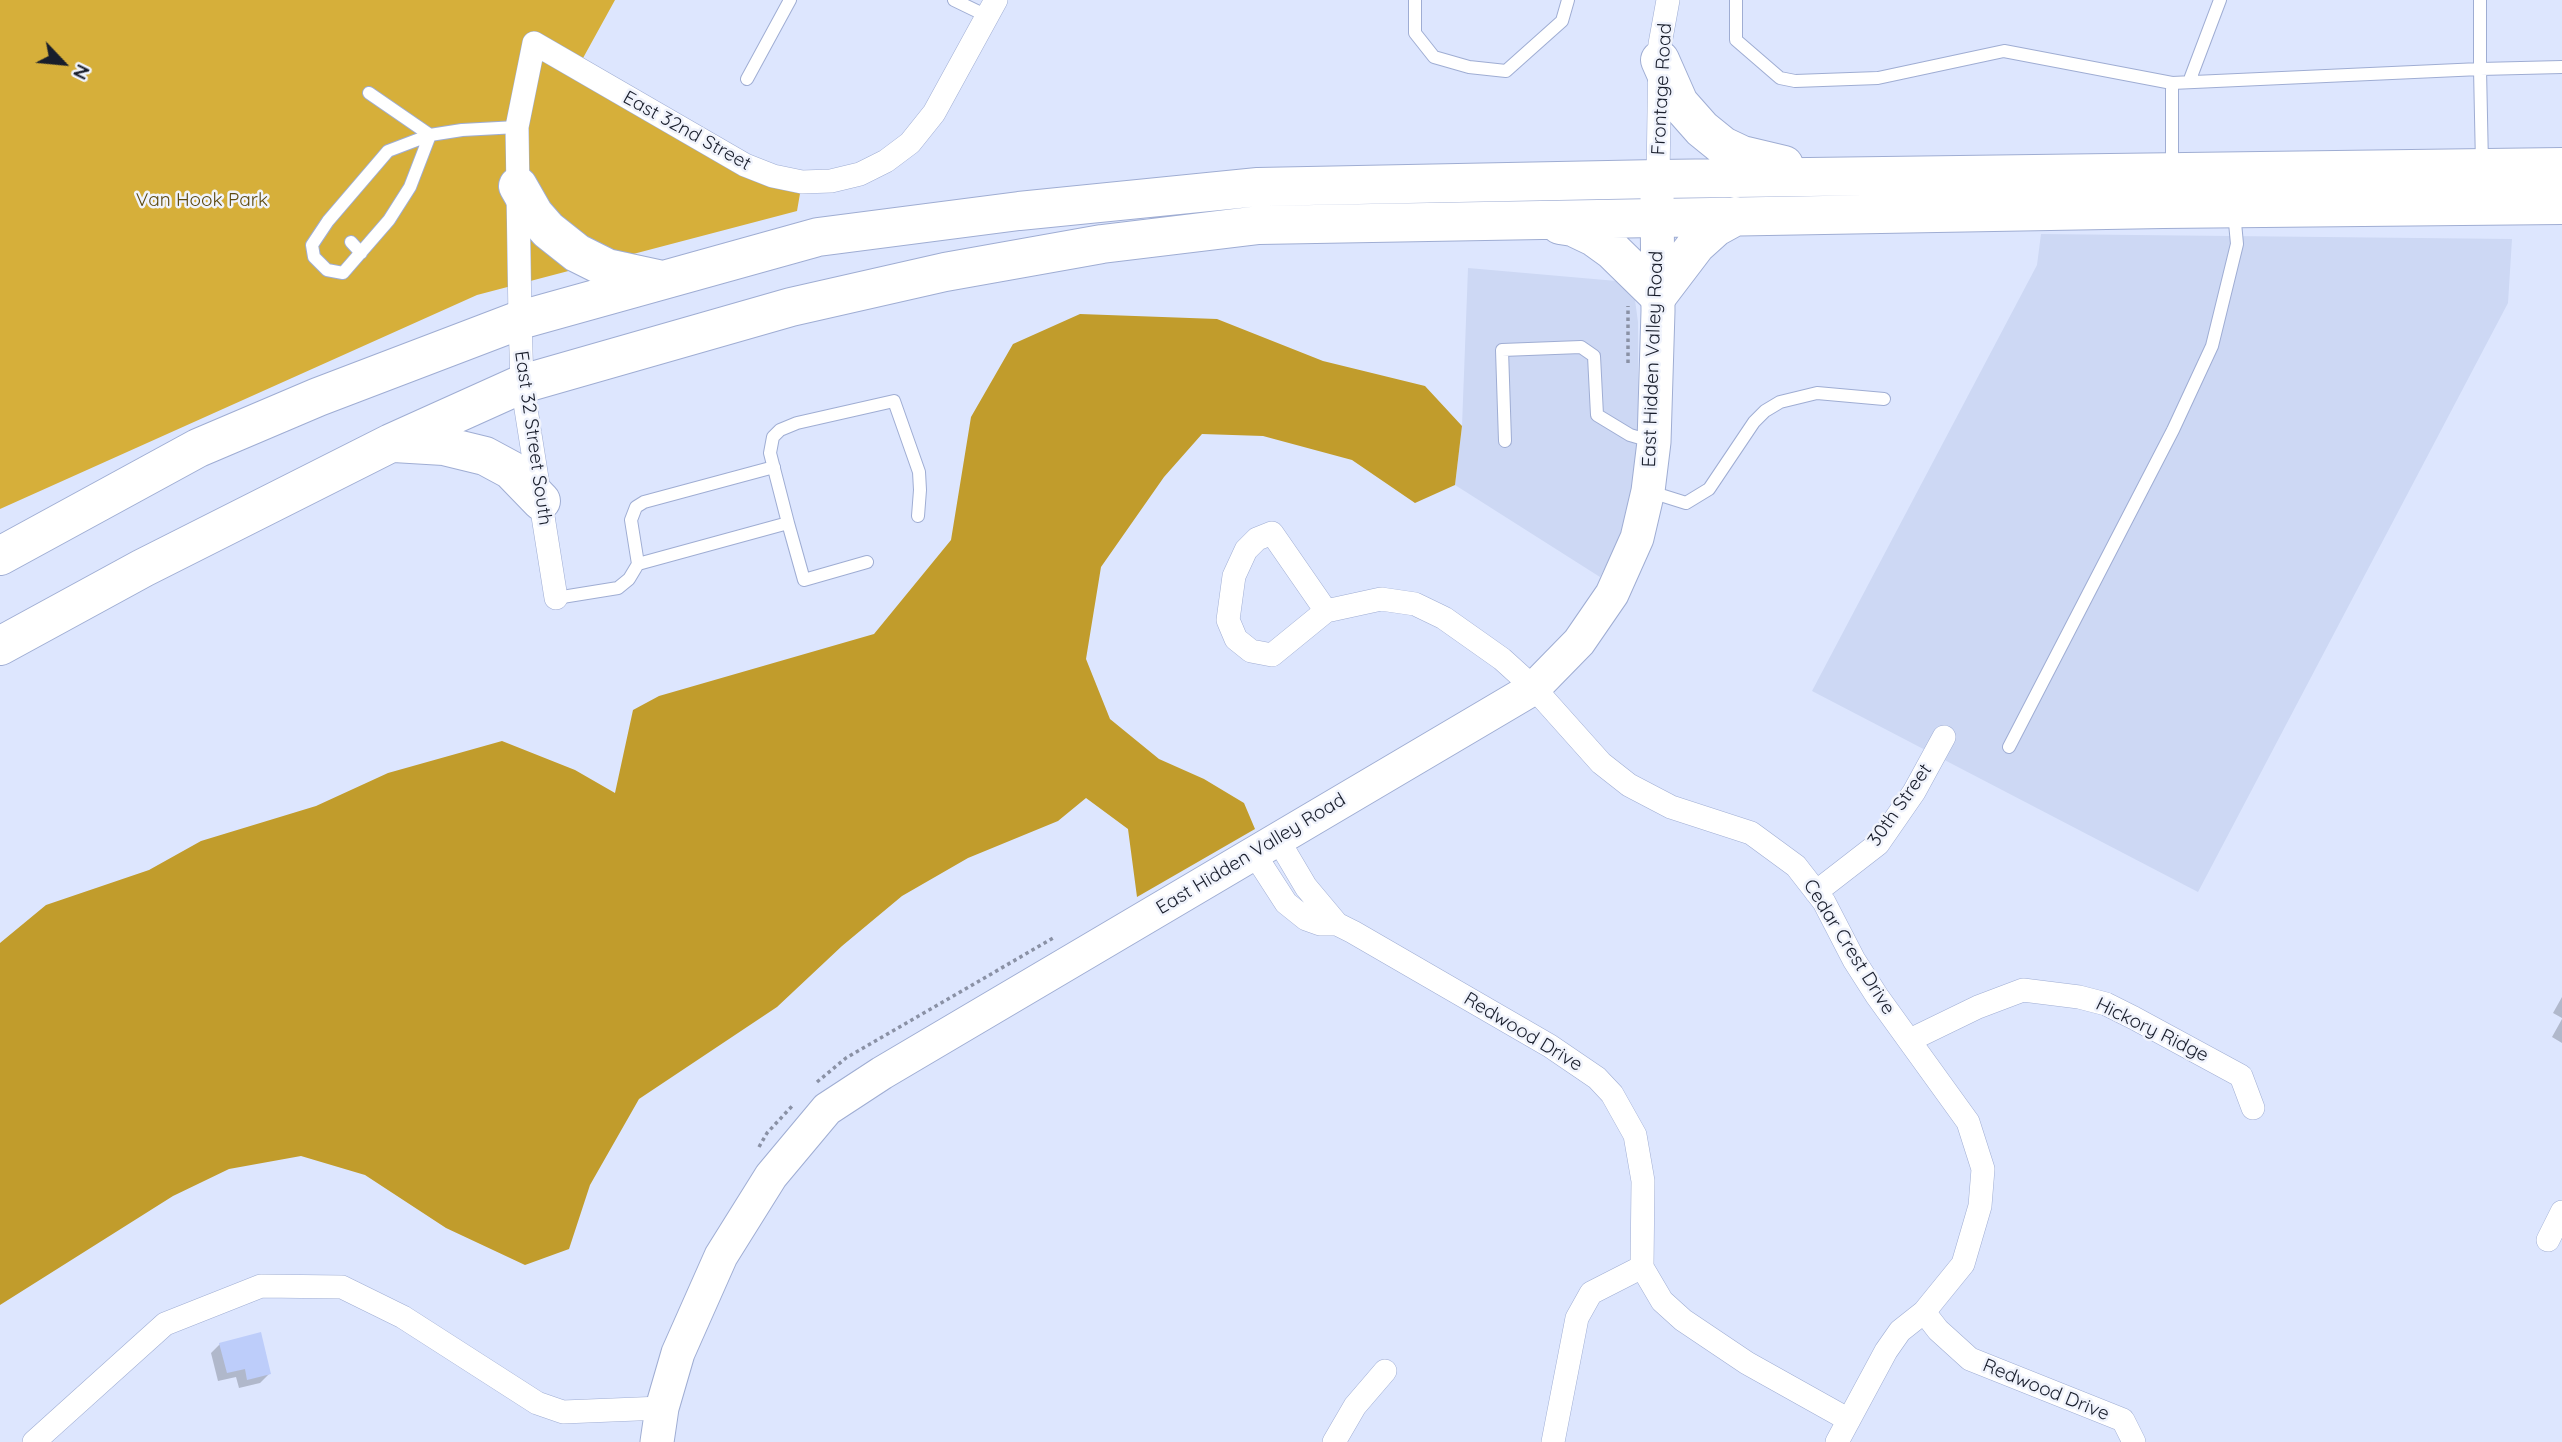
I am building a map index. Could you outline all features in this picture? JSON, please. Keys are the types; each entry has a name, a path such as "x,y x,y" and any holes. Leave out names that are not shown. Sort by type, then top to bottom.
{"highway":[{"path":"1660,60 1679,103 1702,129 1723,146 1742,155 1777,164 1852,176"},
{"path":"0,556 198,448 317,397 520,320 818,237 1019,211 1258,187 2562,167"},
{"path":"518,186 534,214 548,230 577,253 607,268 660,280"},
{"path":"0,646 143,568 391,443 523,384 791,307 945,272 1101,244 1259,225 2562,205"},
{"path":"1526,220 1573,227 1594,237 1612,250 1658,303 1696,245 1716,227 1736,216"},
{"path":"391,443 444,446 485,456 511,470 541,501"}],"main road":[{"name":"East Hidden Valley Road","path":"657,1442 662,1408 678,1353 722,1256 771,1176 827,1109 894,1066 1265,845 1534,688 1579,642 1612,594 1637,538 1648,491 1654,442 1658,179"}],"street":[{"name":"Frontage Road","path":"1658,179 1660,44 1668,0"},
{"name":"East 32nd Street","path":"519,236 517,127 534,43 745,165 773,176 802,182 831,181 869,170 910,143 934,113 991,8"},
{"name":"East 32 Street South","path":"519,236 523,384 556,598"},
{"path":"1272,533 1326,611 1272,655 1251,651 1236,639 1228,620 1234,576 1246,550 1257,539 1272,533"},
{"name":"Cedar Crest Drive","path":"1326,611 1381,599 1415,604 1454,625 1502,659 1534,688 1601,763 1629,785 1671,807 1751,833 1796,866 1816,892 1860,969 1968,1122 1983,1169 1980,1206 1963,1264 1924,1312 1900,1331 1886,1351 1837,1442"},
{"name":"30th Street","path":"1816,892 1878,844 1914,792 1944,737"},
{"name":"Redwood Drive","path":"1265,845 1306,887 1337,925 1365,938 1550,1046 1597,1078 1612,1094 1635,1135 1642,1170 1642,1266"},
{"name":"Hickory Ridge","path":"1910,1040 1978,1007 2022,990 2079,997 2116,1009 2241,1076 2253,1108"},
{"path":"2547,1240 2562,1212"},
{"path":"1553,1442 1577,1318 1591,1293 1642,1266 1662,1301 1683,1321 1746,1363 1849,1420"},
{"path":"34,1442 165,1324 261,1286 342,1287 403,1317 537,1402 563,1412 662,1408"},
{"name":"Redwood Drive","path":"1924,1312 1938,1331 1970,1359 2123,1420 2134,1442"},
{"path":"1334,1442 1355,1406 1385,1371"}],"lane":[{"path":"747,79 790,0"},
{"path":"954,0 991,8"},
{"path":"1415,0 1415,33 1434,57 1469,67 1506,71 1562,21 1568,0"},
{"path":"1736,0 1736,40 1780,78 1795,81 1878,78 2004,51 2172,83 2562,67"},
{"path":"2189,82 2220,0"},
{"path":"2480,0 2482,168"},
{"path":"2172,83 2172,172"},
{"path":"369,93 430,135"},
{"path":"430,135 410,187 397,197 388,220 370,232 361,253 342,273 327,271 314,257 312,245 333,225 374,176 388,151 430,135 517,127"},
{"path":"2009,747 2173,430 2212,346 2237,244 2234,208"},
{"path":"378,211 388,220"},
{"path":"351,242 361,253"},
{"path":"1505,441 1502,350 1581,347 1594,356 1597,415 1630,435 1654,442"},
{"path":"1648,491 1686,503 1709,489 1754,422 1780,402 1817,393 1884,399"},
{"path":"867,562 804,580 770,453 773,438 780,430 797,423 894,401 919,472 918,516"},
{"path":"556,598 618,588 629,579 638,564 631,520 636,507 644,502 774,467"},
{"path":"638,564 788,523"}],"path":[{"path":"1628,370 1626,306 1658,303"},
{"path":"807,1089 846,1058 1056,937"},
{"path":"752,1156 767,1133 799,1098"}],"shaded area":[{"path":"2041,234 2512,239 2508,303 2198,892 1812,691 2037,265"},
{"path":"1468,268 1628,282 1635,300 1638,322 1638,460 1629,514 1600,577 1455,485 1462,426"},
{"path":"1080,314 1217,319 1323,361 1425,386 1462,426 1455,485 1415,503 1352,460 1263,436 1202,434 1164,477 1101,567 1086,659 1110,719 1159,759 1204,779 1244,803 1255,829 1137,897 1128,829 1086,798 1058,821 968,858 902,896 842,946 777,1007 639,1099 590,1185 569,1249 525,1265 446,1228 365,1175 301,1156 229,1169 173,1196 0,1305 0,943 46,905 149,870 201,841 316,806 388,773 502,741 575,770 615,793 633,710 659,696 874,634 951,540 971,417 1013,344"}],"green space":[{"name":"Van Hook Park","path":"0,0 615,0 577,69 802,182 797,211 477,295 0,509"}],"building":[{"path":"261,1332 271,1374 247,1380 245,1369 227,1373 219,1343"}]}
